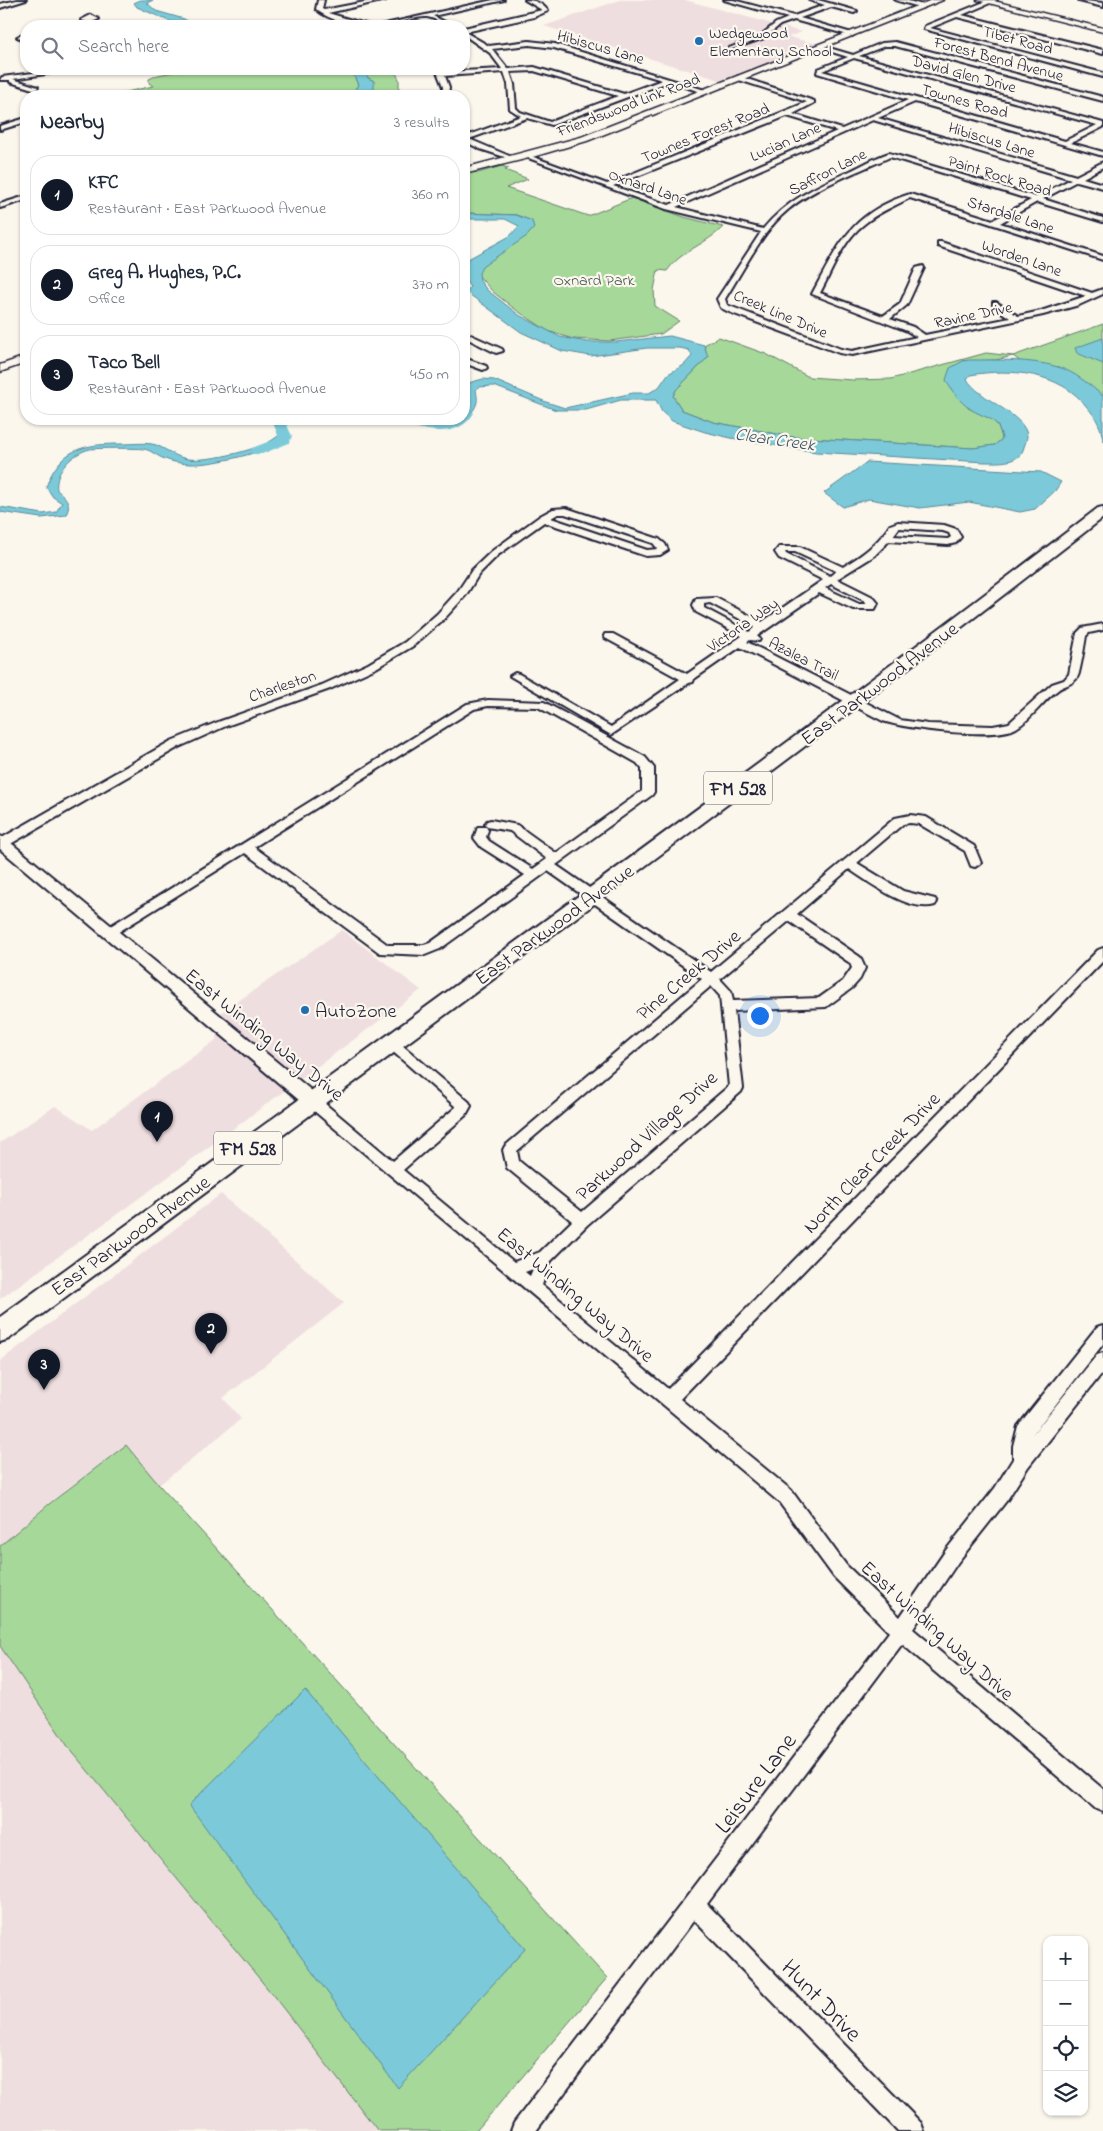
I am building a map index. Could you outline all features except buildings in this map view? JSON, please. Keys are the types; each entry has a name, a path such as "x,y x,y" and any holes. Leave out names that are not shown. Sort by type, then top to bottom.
{"main road":[{"name":"Friendswood Link Road","path":"470,170 584,139 939,0"},
{"path":"990,0 1103,30"},
{"path":"1054,16 1103,26"},
{"path":"0,369 20,361"},
{"name":"East Parkwood Avenue","path":"0,1331 858,699 1103,511"}],"street":[{"path":"0,6 23,0"},
{"path":"320,0 318,5 324,12 350,20"},
{"path":"324,12 384,0"},
{"path":"409,20 501,0"},
{"path":"470,31 544,11 541,6 528,0"},
{"path":"727,0 852,34"},
{"path":"812,0 854,11"},
{"path":"898,0 923,6"},
{"path":"927,29 990,0"},
{"path":"1080,0 1103,5"},
{"path":"731,49 758,39 774,26 831,5"},
{"path":"957,15 1103,52"},
{"path":"429,16 437,20"},
{"name":"Tibet Road","path":"927,29 1103,75"},
{"path":"470,36 487,48 506,70 515,99 513,109 550,124 668,80"},
{"name":"Hibiscus Lane","path":"487,48 529,44 555,46 705,91"},
{"path":"853,56 889,44"},
{"name":"Forest Bend Avenue","path":"889,44 1103,99"},
{"name":"David Glen Drive","path":"819,47 1103,125"},
{"name":"Townes Road","path":"853,56 819,72 1103,154"},
{"path":"470,71 542,70 623,96"},
{"path":"6,78 28,75"},
{"path":"442,75 446,90"},
{"path":"6,78 36,88"},
{"name":"Townes Forest Road","path":"607,186 787,114 812,102 738,78"},
{"name":"Lucian Lane","path":"668,208 913,100"},
{"path":"787,114 842,131"},
{"path":"470,137 527,116"},
{"name":"Hibiscus Lane","path":"873,118 1103,186"},
{"path":"1,124 20,121"},
{"path":"1066,143 1103,125"},
{"path":"470,142 512,159"},
{"name":"Paint Rock Road","path":"889,155 1103,220"},
{"name":"Saffron Lane","path":"744,263 764,231 778,214 794,202 889,155"},
{"name":"Oxnard Lane","path":"526,156 668,208 720,223 764,231"},
{"path":"994,223 1103,164"},
{"name":"Stardale Lane","path":"884,319 816,294 851,233 861,223 910,196 1103,258"},
{"path":"7,197 15,201"},
{"path":"0,206 20,200"},
{"name":"Worden Lane","path":"941,244 1094,296"},
{"name":"Creek Line Drive","path":"744,263 721,299 724,306 846,353"},
{"path":"884,319 902,305 920,268"},
{"name":"Ravine Drive","path":"846,353 1055,310 1103,291"},
{"path":"996,304 1017,319"},
{"path":"884,319 910,329 924,338"},
{"path":"470,337 499,351"},
{"path":"470,363 483,368"},
{"name":"Charleston","path":"1,842 176,744 222,724 326,687 372,666 409,644 446,610 462,593 475,572 495,553 543,518 556,511 566,511 656,542 662,546 663,550 657,553 646,553 543,518"},
{"name":"Victoria Way","path":"515,676 611,732 689,680 843,571 871,554 887,538 893,527 903,525 944,528 953,531 956,535 955,540 948,542 887,538"},
{"path":"819,589 857,607 871,607 873,603 870,599 782,556 780,552 782,549 797,549 843,571"},
{"path":"744,640 700,610 698,605 700,601 712,600 763,627"},
{"path":"858,699 887,719 911,725 993,729 1012,726 1056,686 1068,682 1074,674 1081,634 1086,630 1103,627"},
{"path":"609,636 689,680"},
{"name":"Azalea Trail","path":"744,640 858,699"},
{"path":"108,933 245,847 471,706 488,703 540,704 641,760 648,768 648,792 435,946 425,950 385,950 245,847"},
{"name":"Pine Creek Drive","path":"582,1221 518,1171 512,1164 510,1150 789,916 899,821 910,819 922,820 970,849 975,863"},
{"path":"534,875 485,844 480,838 487,827 513,828 592,896 712,979 726,994 726,1006 821,1003 827,1001 858,973 859,966 856,960 789,916"},
{"name":"East Winding Way Drive","path":"1,842 785,1496 840,1571 901,1631 1103,1802"},
{"path":"850,864 905,898 918,902 931,902"},
{"name":"North Clear Creek Drive","path":"669,1399 1103,953"},
{"name":"Parkwood Village Drive","path":"512,1270 545,1257 582,1221 736,1088 726,1006"},
{"path":"390,1043 464,1106 461,1111 394,1169"},
{"name":"Parkwood Village Drive","path":"533,1287 545,1257"},
{"name":"Leisure Lane","path":"1022,1461 1021,1446 1024,1432 1103,1332"},
{"name":"Leisure Lane","path":"525,2130 901,1631 952,1556 1001,1494 1022,1461 1103,1360"},
{"name":"Hunt Drive","path":"694,1906 913,2131"}],"shaded area":[{"name":"Wedgewood Elementary School","path":"620,0 685,0 802,32 788,37 822,45 726,82 544,26"},
{"path":"342,930 421,990 0,1299 0,1143 55,1106 92,1130 216,1040 222,1012"},
{"path":"221,1194 344,1303 223,1398 241,1419 159,1485 126,1445 49,1503 0,1546 0,1361"},
{"path":"0,1646 69,1748 272,1994 378,2131 0,2131"}],"green space":[{"path":"158,75 354,75 358,85 354,90 135,90 153,86 149,83 149,79"},
{"path":"366,75 397,75 399,90 368,90 374,81"},
{"name":"Oxnard Park","path":"501,166 509,168 505,170 528,179 506,188 588,216 632,198 684,217 723,227 679,258 667,271 658,270 654,290 655,306 679,321 661,334 609,341 573,339 548,331 516,310 493,292 476,273 486,261 532,221 516,215 470,213 470,169 478,173"},
{"path":"1103,324 1103,396 1058,367 1021,362 1013,356"},
{"path":"719,337 766,354 809,377 853,380 891,379 986,353 1013,356 996,360 963,361 968,408 991,419 998,426 1002,439 995,445 973,448 793,437 713,422 682,410 673,396 676,390 708,357 704,345"},
{"path":"126,1445 159,1485 607,1978 476,2131 378,2131 272,1994 69,1748 0,1646 0,1546 49,1504"}],"water":[{"path":"140,0 153,0 147,3 156,11 186,20 166,20 137,7 134,3"},
{"path":"354,75 366,75 374,81 374,89 354,90 358,85"},
{"name":"Clear Creek","path":"470,213 516,215 532,221 534,228 527,236 482,267 479,273 480,281 487,290 519,315 560,337 587,342 616,342 670,336 704,345 708,357 676,390 673,396 682,410 713,422 793,437 973,448 995,445 1002,439 998,426 966,405 956,396 946,380 950,368 963,361 1014,360 1048,364 1064,369 1082,379 1103,396 1103,442 1098,423 1076,395 1063,386 1034,375 1002,372 970,375 967,379 981,393 1019,421 1025,428 1027,437 1022,453 1014,459 1002,462 816,452 731,438 672,421 662,412 656,400 621,400 586,410 556,410 494,386 478,387 476,390 477,402 470,414 470,382 483,379 494,380 565,408 633,393 649,393 659,387 668,374 684,365 692,356 689,350 680,348 647,348 591,356 562,351 521,332 470,295 470,258 510,236 519,226 505,219 470,219"},
{"path":"1103,338 1103,364 1077,353 1075,348"},
{"path":"275,425 283,425 286,438 278,443 240,457 200,464 178,463 144,449 90,449 77,454 71,459 58,476 57,490 68,503 66,515 41,518 0,512 0,507 43,514 56,512 62,503 53,497 46,487 58,464 66,456 85,447 108,444 148,444 156,445 183,458 197,459 250,450 279,435"},
{"path":"411,425 431,425 456,425 447,428 426,429"},
{"path":"867,462 1041,472 1061,482 1055,491 1035,509 1020,512 969,502 920,508 869,499 843,507 824,493"},
{"path":"305,1690 525,1949 398,2088 189,1805"}],"waterway":[{"path":"257,451 284,440 286,436 281,425"},
{"path":"422,425 432,428 444,428 452,425"}],"place":[{"name":"Wedgewood Elementary School","path":"699,41"},
{"name":"AutoZone","path":"305,1010"},
{"name":"KFC","path":"157,1142"},
{"name":"Greg A. Hughes, P.C.","path":"211,1354"},
{"name":"Taco Bell","path":"44,1390"}]}
